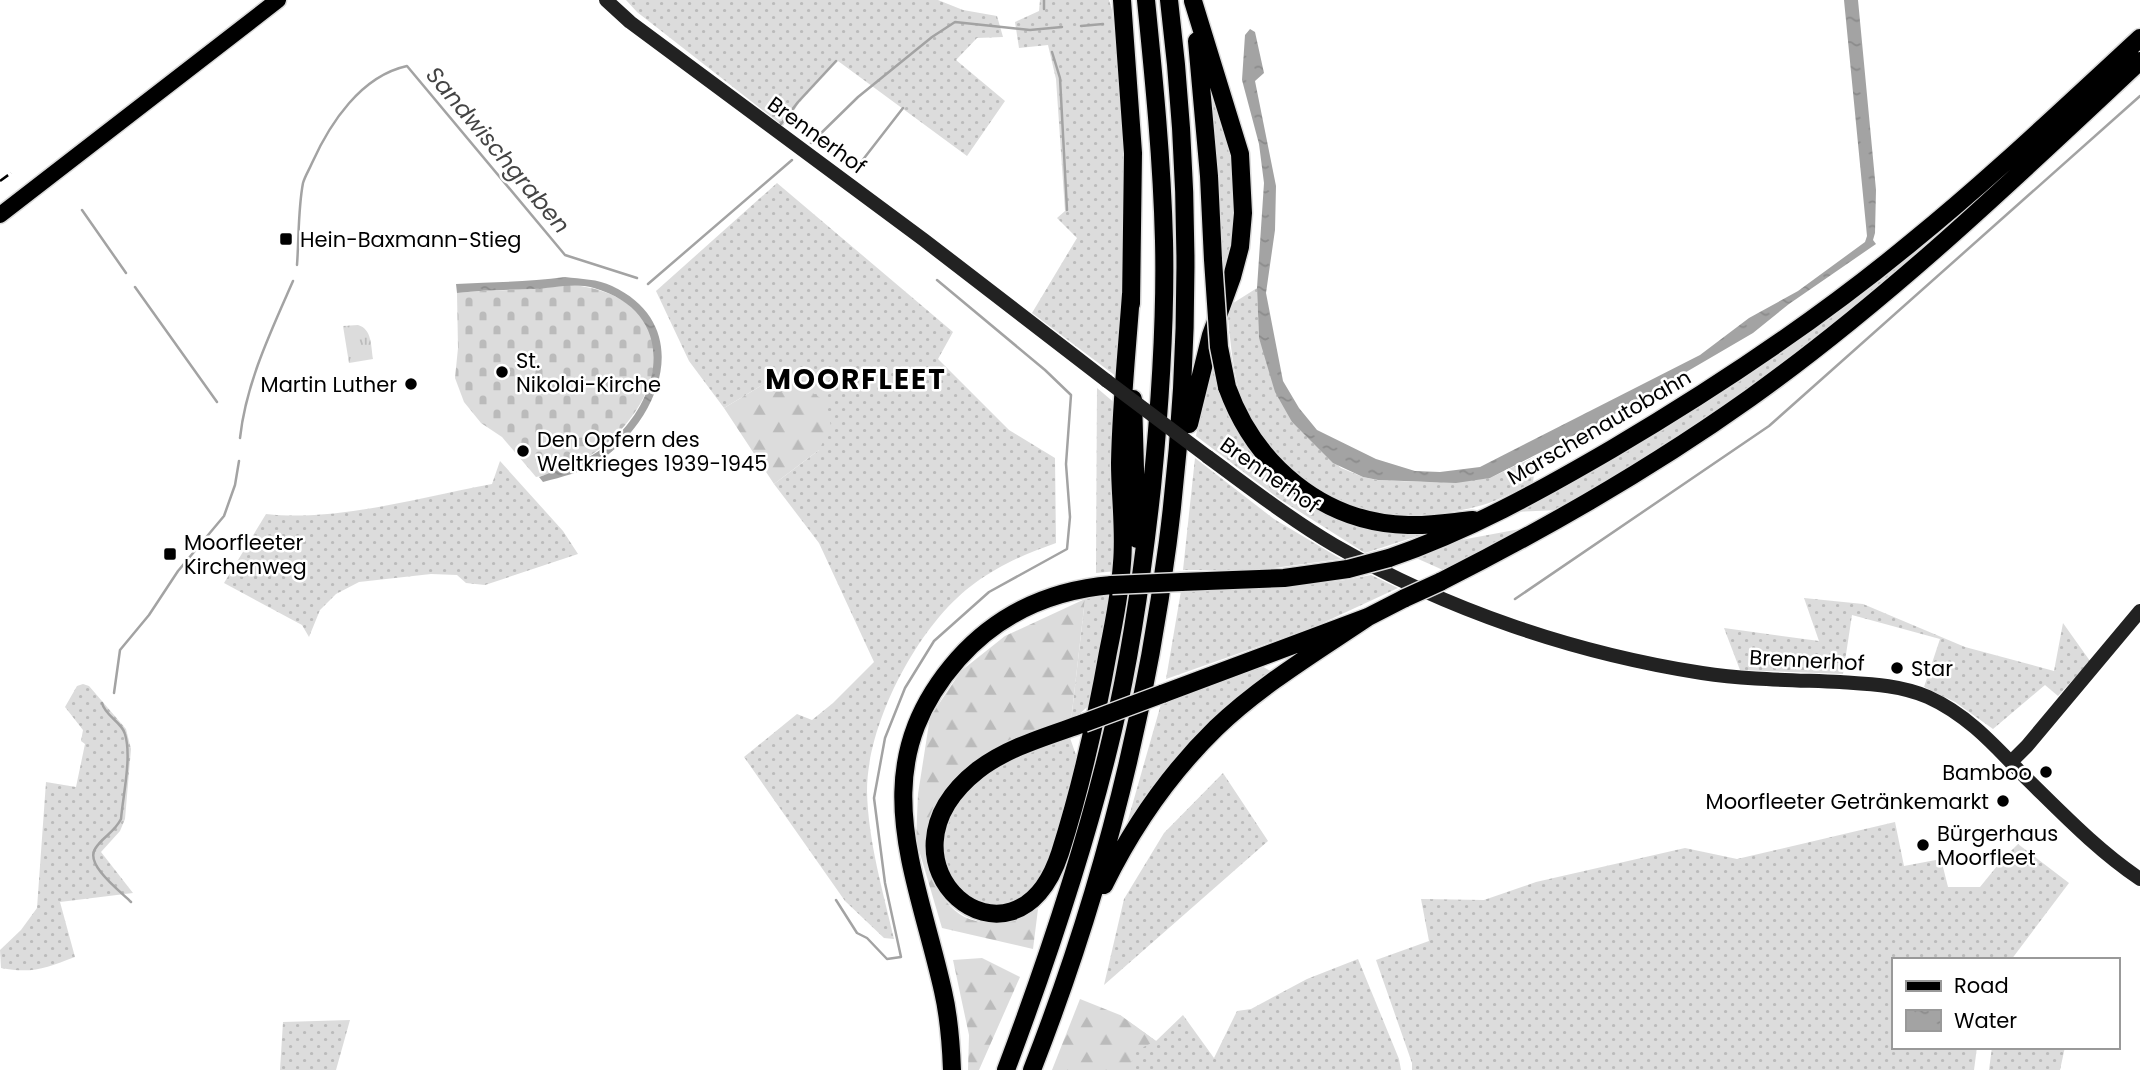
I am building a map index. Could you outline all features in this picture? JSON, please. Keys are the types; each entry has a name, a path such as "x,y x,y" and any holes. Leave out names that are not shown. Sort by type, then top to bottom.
{"highway":[{"path":"1114,0 1127,63"},
{"path":"1122,0 1133,153 1131,294 1139,598"},
{"path":"1006,1070 1045,966 1087,830 1113,729 1139,598 1160,408 1164,243 1146,0"},
{"path":"1032,1070 1086,921 1109,838 1149,666 1161,601 1176,482 1185,341 1186,243 1180,101 1168,0"},
{"path":"1176,482 1205,357 1240,247 1243,213 1240,154 1193,0"},
{"path":"1193,0 1209,176 1219,347 1227,387 1240,419 1263,454 1295,485 1336,510 1361,518 1407,525 1484,519"},
{"name":"Marschenautobahn","path":"952,1070 947,1016 909,863 903,802 906,766 927,704 942,678 978,638 1005,618 1053,596 1111,585 1284,578 1348,569 1442,539 1484,519 1682,408 1794,332 1911,243 2140,38"},
{"path":"1131,294 1121,442 1124,541 1119,595 1101,691 1068,827 1049,877 1041,891 1030,902 1014,910 985,912 963,904 948,891 936,856 939,825 953,797 964,783 990,762 1018,748 1084,723 1161,694 1368,617 1440,582 1584,503 1750,398 1864,310 1923,260 2140,61"},
{"path":"1086,921 1130,839 1173,776 1195,751 1217,728 1265,687 1368,617"}],"main road":[{"path":"0,215 278,0"}],"street":[{"name":"Brennerhof","path":"606,0 638,28 924,240 1208,457 1331,543 1392,575 1497,620 1597,651 1683,670 1748,679 1881,684 1925,696 1965,718 2103,851 2140,878"},
{"path":"2011,762 2140,611"}],"green space":[{"path":"626,0 938,0 963,10 997,16 1003,37 977,38 956,60 1005,101 967,156 838,61 799,103 783,126 637,12"},
{"path":"1040,0 1109,0 1112,10 1125,148 1121,380 1032,313 1077,238 1057,218 1065,211 1056,79 1048,45 1019,48 1015,22 1039,11"},
{"path":"1207,75 1234,153 1236,224 1224,279"},
{"path":"777,183 953,332 938,359 1009,430 1055,458 1056,543 995,570 954,601 916,648 886,705 869,764 867,791 870,828 894,939 884,938 845,901 744,757 797,714 812,720 874,662 819,543 774,484 819,450 764,384 724,408 689,361 656,291"},
{"path":"1915,248 1921,251 1843,319 1784,365 1687,431 1560,510 1514,512 1568,484 1671,423 1819,322"},
{"path":"565,284 613,295 642,317 654,345 651,378 636,410 611,440 577,463 536,477 502,437 481,423 464,402 455,378 458,348 457,293"},
{"path":"1257,288 1259,338 1292,422 1341,468 1377,480 1421,482 1490,478 1536,456 1533,483 1495,501 1473,507 1439,514 1402,515 1352,506 1301,477 1278,458 1259,436 1244,407 1239,390 1227,307"},
{"path":"358,325 368,334 373,359 349,363 343,326"},
{"path":"1213,357 1219,390 1239,436 1261,463 1306,500 1424,534 1365,553 1278,498 1196,436 1209,363"},
{"path":"764,384 805,388 825,401 831,426 819,450 774,484 724,408"},
{"path":"1097,388 1117,405 1117,571 1096,573"},
{"path":"1195,458 1274,519 1341,559 1258,570 1183,570"},
{"path":"500,461 563,531 578,554 485,585 466,583 457,575 431,574 359,582 336,594 320,610 309,637 302,625 224,583 266,514 322,515 492,484"},
{"path":"1520,529 1443,570 1416,558 1461,540"},
{"path":"1371,575 1398,588 1314,627 1166,679 1181,591 1340,581"},
{"path":"1111,594 1093,702 1071,721 1085,599"},
{"path":"1804,598 1863,604 1965,647 2054,671 2063,623 2090,661 2058,696 2045,685 1993,729 1955,702 1924,687 1940,639 1852,615 1843,674 1740,670 1724,628 1819,641"},
{"path":"1085,599 1071,721 1018,738 981,758 945,795 930,829 929,856 932,871 943,897 952,908 963,916 984,922 1007,920 1038,909 1033,949 942,928 916,840 918,794 930,717 961,671 1005,636"},
{"path":"1260,665 1272,672 1183,748 1133,823 1126,827 1161,704"},
{"path":"77,686 89,686 126,729 131,749 125,819 120,831 101,852 133,893 60,902 75,957 39,969 1,968 0,950 21,930 37,908 46,782 76,787 85,744 81,741 83,730 65,707"},
{"path":"1070,738 1076,755 1080,758 1060,836 1040,881 1011,904 991,908 962,898 944,870 941,845 955,805 975,780 1016,756"},
{"path":"1223,773 1268,841 1104,985 1124,899 1164,833"},
{"path":"1895,822 1904,866 1941,859 1948,887 1980,887 2018,844 2069,883 2013,958 1892,958 1892,1049 1977,1049 1974,1070 1412,1070 1412,1063 1376,960 1429,941 1421,899 1484,900 1536,882 1685,848 1737,859"},
{"path":"982,958 1020,977 979,1070 968,1070 969,1035 953,960"},
{"path":"1358,959 1399,1059 1401,1070 1078,1070 1120,1015 1156,1041 1183,1015 1214,1058 1237,1011 1251,1009 1307,979"},
{"path":"1080,999 1120,1015 1156,1041 1137,1050 1128,1070 1052,1070"},
{"path":"350,1020 336,1070 280,1070 283,1022"},
{"path":"1992,1049 2065,1049 2060,1070 1989,1070"}],"water":[{"path":"1844,0 1858,0 1876,190 1873,240 1876,244 1789,304 1753,333 1604,420 1490,478 1456,483 1363,477 1333,463 1292,422 1275,392 1259,338 1257,288 1264,183 1259,144 1242,80 1245,35 1250,29 1255,32 1264,73 1255,81 1276,186 1275,230 1266,293 1283,381 1299,408 1317,430 1376,459 1415,471 1440,472 1480,467 1700,355 1749,318 1798,291 1865,242 1867,236"},
{"path":"565,277 607,284 638,303 654,325 661,348 660,374 652,399 638,423 620,444 592,466 543,482 539,477 579,462 606,446 631,419 644,398 652,376 654,354 649,333 638,314 620,299 594,288 570,286 457,293 456,284"}],"waterway":[{"path":"1044,0 1044,9"},
{"path":"811,143 858,97 932,37 955,22 1030,30 1062,27"},
{"path":"1081,26 1103,24"},
{"path":"1052,52 1060,78 1067,210"},
{"path":"781,124 836,61"},
{"name":"Sandwischgraben","path":"297,265 303,183 319,148 338,117 361,91 390,71 407,66 565,255 637,278"},
{"path":"1515,599 1769,426 2140,96"},
{"path":"858,166 903,108"},
{"path":"648,284 792,160"},
{"path":"82,210 126,273"},
{"path":"836,900 857,933 867,938 887,959 901,957 885,883 874,798 885,738 905,688 934,641 989,592 1067,549 1070,517 1066,464 1071,395 937,280"},
{"name":"Sandwischgraben","path":"240,438 254,377 293,281"},
{"path":"135,287 217,402"},
{"name":"Sandwischgraben","path":"114,693 120,650 149,615 178,571 224,516 235,485 239,461"},
{"name":"Sandwischgraben","path":"102,703 106,712 121,726 125,734 127,765 121,819 98,845 93,855 99,870 131,902"}],"railway":[{"path":"0,181 11,173"}],"place":[{"name":"Hein-Baxmann-Stieg","path":"286,239"},
{"name":"St. Nikolai-Kirche","path":"502,372"},
{"name":"Martin Luther","path":"411,384"},
{"name":"Den Opfern des Weltkrieges 1939-1945","path":"523,451"},
{"name":"Moorfleeter Kirchenweg","path":"170,554"},
{"name":"Star","path":"1897,668"},
{"name":"Bamboo","path":"2046,772"},
{"name":"Moorfleeter Getränkemarkt","path":"2003,801"},
{"name":"Bürgerhaus Moorfleet","path":"1923,845"}],"district":[{"name":"MOORFLEET","path":"856,379"}]}
